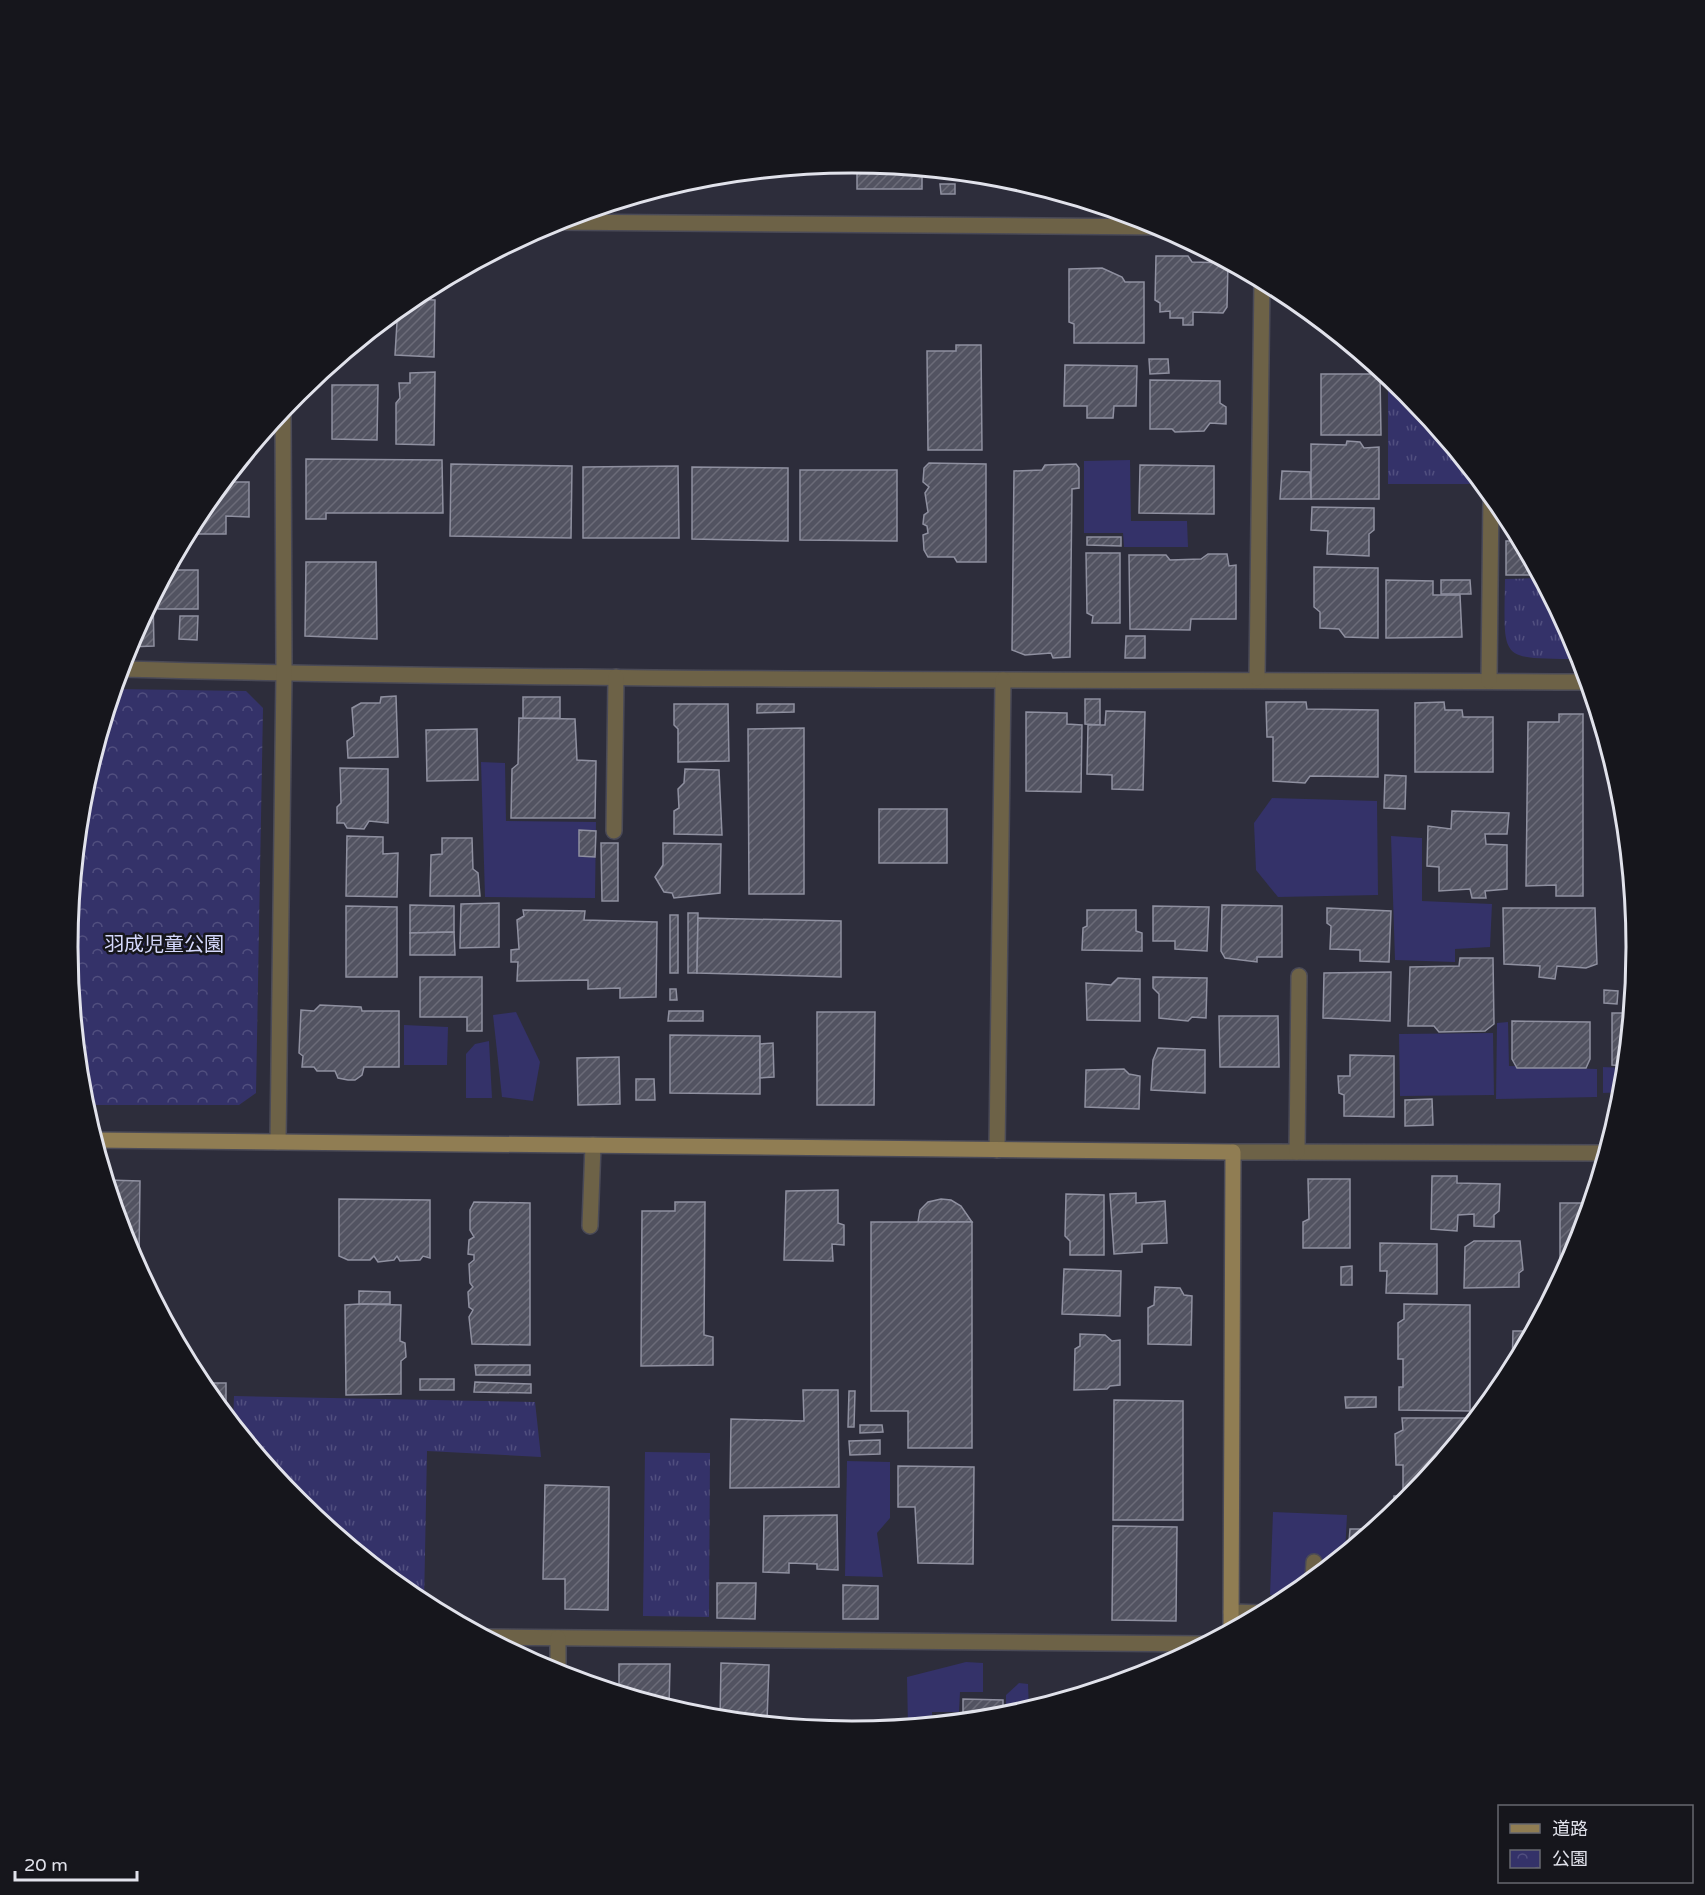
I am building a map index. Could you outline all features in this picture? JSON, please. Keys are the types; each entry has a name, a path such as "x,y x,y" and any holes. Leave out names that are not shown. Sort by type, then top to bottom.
{"street":[{"path":"582,222 1135,227"},
{"path":"1257,678 1262,291"},
{"path":"278,1142 284,673 284,422"},
{"path":"1489,681 1491,510"},
{"path":"130,669 284,673 1003,680 1257,678 1580,682"},
{"path":"614,831 616,676"},
{"path":"997,1150 1003,680"},
{"path":"1298,1152 1299,976"},
{"path":"102,1140 1233,1152 1600,1152"},
{"path":"590,1226 593,1145"},
{"path":"1231,1623 1233,1152"},
{"path":"1314,1562 1314,1569"},
{"path":"1231,1612 1249,1613"},
{"path":"501,1637 1191,1644"},
{"path":"558,1638 558,1664"}],"green space":[{"path":"1388,389 1435,437 1471,482 1471,484 1388,484"},
{"path":"1130,460 1131,521 1187,521 1188,547 1124,547 1123,533 1084,533 1084,461"},
{"path":"1533,578 1571,659 1534,658 1520,655 1512,650 1507,641 1505,627 1505,579"},
{"name":"羽成児童公園","path":"123,689 246,691 263,708 256,1093 239,1105 94,1105 85,1049 80,998 78,948 80,897 93,796 104,747"},
{"path":"481,762 505,763 506,821 596,822 595,898 485,897"},
{"path":"1272,798 1377,801 1378,895 1278,897 1256,870 1254,823"},
{"path":"1391,836 1422,838 1422,901 1492,904 1490,947 1455,949 1455,962 1395,960"},
{"path":"516,1012 540,1062 533,1101 502,1097 493,1015"},
{"path":"1508,1022 1509,1066 1597,1069 1597,1097 1496,1099 1497,1023"},
{"path":"404,1025 448,1027 447,1065 404,1065"},
{"path":"1493,1033 1494,1095 1400,1096 1399,1034"},
{"path":"489,1041 492,1098 466,1098 466,1054 475,1044"},
{"path":"1603,1067 1617,1068 1613,1092 1603,1093"},
{"path":"234,1396 535,1402 541,1457 427,1451 424,1592 381,1562 342,1530 270,1458 233,1413"},
{"path":"645,1452 710,1453 709,1617 643,1616"},
{"path":"847,1461 890,1462 890,1518 877,1533 883,1577 845,1576"},
{"path":"1273,1512 1347,1515 1345,1544 1283,1591 1276,1595 1270,1595"},
{"path":"966,1662 983,1663 983,1692 960,1692 959,1712 932,1712 932,1717 908,1720 907,1677"},
{"path":"1019,1683 1028,1684 1029,1701 1006,1707 1006,1695"}],"building":[{"path":"857,173 922,177 922,189 857,189"},
{"path":"940,184 955,184 955,194 941,194"},
{"path":"1156,256 1188,256 1192,262 1213,263 1228,271 1227,307 1223,313 1193,312 1193,325 1183,325 1183,318 1170,318 1170,311 1160,312 1160,303 1155,300"},
{"path":"1102,268 1122,277 1125,282 1144,282 1144,343 1074,343 1074,324 1069,322 1069,269"},
{"path":"429,300 435,300 434,357 395,355 397,322"},
{"path":"956,345 981,345 982,450 928,450 927,351 956,351"},
{"path":"1149,359 1168,359 1169,373 1150,374"},
{"path":"1065,365 1137,366 1136,406 1114,406 1113,418 1087,418 1087,406 1064,406"},
{"path":"435,372 434,445 396,444 396,403 400,398 399,383 410,383 410,373"},
{"path":"1321,374 1373,374 1380,381 1381,435 1321,435"},
{"path":"1150,380 1220,381 1220,403 1226,407 1226,424 1210,423 1204,431 1175,432 1172,429 1150,429"},
{"path":"332,385 378,385 377,440 332,439"},
{"path":"1347,441 1360,442 1364,448 1379,447 1379,499 1311,499 1311,444 1346,445"},
{"path":"306,459 442,460 443,513 326,513 326,519 306,519"},
{"path":"929,463 986,464 986,562 957,562 954,557 928,557 924,550 923,535 928,533 927,526 923,524 924,515 928,512 925,493 929,487 923,482 924,468"},
{"path":"451,464 572,466 571,538 450,536"},
{"path":"1076,464 1079,468 1079,488 1072,489 1070,657 1053,658 1051,653 1025,655 1012,650 1014,471 1042,470 1045,465"},
{"path":"1140,465 1214,466 1214,514 1139,513"},
{"path":"678,466 679,538 583,538 583,467"},
{"path":"692,467 788,468 788,541 692,539"},
{"path":"800,470 897,470 897,541 800,540"},
{"path":"1282,471 1310,472 1311,499 1280,499"},
{"path":"234,482 249,482 249,517 226,516 226,534 198,534"},
{"path":"1312,507 1374,508 1374,530 1369,534 1369,556 1327,554 1328,531 1311,530"},
{"path":"1087,537 1121,537 1121,546 1087,545"},
{"path":"1506,541 1511,541 1531,575 1506,575"},
{"path":"1086,553 1120,553 1120,623 1092,623 1093,616 1087,613"},
{"path":"1208,554 1227,554 1229,566 1236,565 1236,619 1191,619 1190,630 1130,629 1129,555 1166,555 1170,560 1201,559"},
{"path":"306,562 376,562 377,639 305,636"},
{"path":"1314,567 1378,568 1378,638 1345,637 1339,629 1320,628 1320,612 1314,607"},
{"path":"177,570 198,570 198,609 158,609"},
{"path":"1386,580 1433,581 1433,595 1460,595 1462,637 1386,638"},
{"path":"1441,580 1470,580 1471,594 1441,594"},
{"path":"153,615 154,646 139,647"},
{"path":"180,616 198,616 197,640 179,639"},
{"path":"1126,636 1145,636 1145,658 1125,658"},
{"path":"396,696 398,757 348,758 347,741 354,736 352,708 361,703 380,703 381,697"},
{"path":"523,697 560,697 560,718 523,719"},
{"path":"1085,699 1100,699 1100,725 1085,724"},
{"path":"1266,702 1306,702 1307,709 1378,710 1378,777 1310,776 1305,783 1273,781 1273,737 1267,737"},
{"path":"1444,702 1445,710 1462,710 1463,717 1493,717 1493,772 1415,772 1415,703"},
{"path":"674,704 728,704 729,761 678,762 678,729 674,725"},
{"path":"757,704 794,704 794,712 757,713"},
{"path":"1106,711 1145,712 1143,790 1112,789 1112,775 1087,774 1088,725 1105,725"},
{"path":"1026,712 1067,713 1067,724 1082,725 1081,792 1026,791"},
{"path":"1559,714 1583,714 1583,896 1556,896 1556,885 1526,886 1528,722 1559,722"},
{"path":"519,718 575,719 577,760 596,761 595,818 511,818 512,769 518,764"},
{"path":"804,728 804,894 749,894 748,729"},
{"path":"477,729 478,780 427,781 426,730"},
{"path":"340,768 388,769 388,823 369,821 364,829 347,828 344,823 337,823 337,807 341,803"},
{"path":"685,769 719,770 722,835 674,834 674,811 679,808 678,789 684,783"},
{"path":"1385,775 1406,776 1405,809 1384,808"},
{"path":"879,809 947,809 947,863 879,863"},
{"path":"1452,811 1509,813 1507,834 1485,834 1486,844 1507,845 1507,889 1485,891 1486,898 1472,898 1470,889 1439,891 1439,867 1427,866 1428,826 1451,829"},
{"path":"579,830 596,831 595,857 579,856"},
{"path":"347,836 383,837 383,854 398,853 397,897 346,896"},
{"path":"442,838 472,838 473,869 478,873 480,896 430,896 431,855 442,854"},
{"path":"601,843 618,843 618,901 602,901"},
{"path":"663,843 721,844 720,893 674,898 672,893 664,892 655,877 663,865"},
{"path":"499,903 499,947 460,948 461,904"},
{"path":"410,905 454,906 454,932 410,933"},
{"path":"1222,905 1282,906 1282,957 1257,957 1257,962 1225,958 1221,951"},
{"path":"346,906 397,907 397,977 346,977"},
{"path":"1153,906 1209,907 1207,951 1175,949 1175,941 1153,941"},
{"path":"1327,908 1391,911 1389,962 1360,961 1360,950 1330,949 1331,926 1327,923"},
{"path":"1503,908 1595,908 1597,964 1586,968 1557,966 1555,979 1539,977 1540,966 1504,964"},
{"path":"523,910 585,911 584,920 657,922 656,997 620,998 620,988 588,989 588,980 517,981 518,962 511,962 511,950 519,949 517,920 524,916"},
{"path":"1087,910 1136,910 1136,931 1142,933 1142,951 1082,950 1083,928 1087,926"},
{"path":"688,913 698,913 697,973 688,973"},
{"path":"670,915 678,915 678,973 670,973"},
{"path":"698,918 841,921 841,977 697,973"},
{"path":"454,932 455,955 410,955 410,933"},
{"path":"1460,958 1493,958 1494,1024 1485,1031 1439,1032 1434,1026 1408,1026 1410,967 1459,966"},
{"path":"1391,972 1390,1021 1323,1018 1324,973"},
{"path":"420,977 482,977 482,1031 467,1031 467,1017 420,1017"},
{"path":"1153,977 1207,978 1206,1018 1192,1017 1188,1021 1159,1018 1159,994 1153,988"},
{"path":"1118,978 1140,979 1140,1021 1087,1020 1086,983 1111,985"},
{"path":"670,989 676,989 677,1000 670,1000"},
{"path":"1604,990 1618,991 1617,1004 1604,1003"},
{"path":"320,1005 361,1007 362,1011 399,1011 399,1067 364,1067 362,1075 355,1080 348,1080 338,1078 335,1071 317,1071 314,1067 302,1067 303,1056 299,1053 301,1010 314,1011"},
{"path":"669,1011 703,1011 703,1021 668,1021"},
{"path":"817,1012 875,1012 874,1105 817,1105"},
{"path":"1612,1013 1624,1013 1617,1065 1612,1065"},
{"path":"1219,1016 1278,1016 1279,1067 1220,1067"},
{"path":"1512,1021 1590,1022 1590,1059 1586,1068 1517,1068 1512,1059"},
{"path":"670,1035 760,1036 760,1094 670,1093"},
{"path":"773,1043 774,1077 760,1078 760,1044"},
{"path":"1158,1048 1205,1050 1205,1093 1151,1090 1153,1060"},
{"path":"1350,1055 1394,1056 1394,1117 1344,1116 1344,1095 1339,1093 1338,1076 1350,1076"},
{"path":"619,1057 620,1104 578,1105 577,1058"},
{"path":"1124,1069 1129,1074 1140,1076 1139,1109 1085,1107 1086,1070"},
{"path":"636,1079 654,1079 655,1100 636,1100"},
{"path":"1432,1099 1433,1125 1405,1126 1405,1100"},
{"path":"1432,1176 1457,1176 1457,1183 1500,1184 1499,1211 1494,1215 1494,1227 1474,1226 1474,1214 1458,1215 1457,1231 1431,1229"},
{"path":"1308,1179 1350,1179 1350,1248 1303,1248 1303,1222 1309,1219"},
{"path":"114,1180 140,1181 139,1249"},
{"path":"838,1190 838,1223 844,1225 844,1245 832,1244 833,1261 784,1260 786,1191"},
{"path":"1136,1193 1136,1203 1165,1201 1167,1243 1142,1244 1142,1252 1114,1254 1110,1194"},
{"path":"1066,1194 1104,1195 1104,1255 1070,1255 1070,1241 1065,1236"},
{"path":"339,1199 430,1200 430,1258 423,1256 420,1260 400,1261 397,1256 394,1260 378,1262 374,1256 370,1260 348,1260 339,1256"},
{"path":"941,1199 951,1200 961,1206 972,1222 918,1222 920,1210 928,1202"},
{"path":"474,1202 530,1203 530,1345 472,1344 469,1317 473,1310 469,1307 468,1292 473,1287 470,1283 469,1264 474,1260 474,1255 468,1254 469,1240 474,1237 470,1230 470,1210"},
{"path":"675,1202 705,1202 704,1335 713,1337 713,1365 641,1366 642,1211 675,1211"},
{"path":"1560,1203 1583,1203 1568,1244 1560,1262"},
{"path":"871,1222 972,1222 972,1448 908,1448 908,1411 871,1411"},
{"path":"1474,1241 1520,1241 1523,1270 1519,1273 1519,1287 1464,1288 1465,1247"},
{"path":"1380,1243 1437,1244 1437,1294 1386,1293 1387,1271 1380,1271"},
{"path":"1352,1266 1352,1285 1341,1285 1341,1267"},
{"path":"1064,1269 1121,1271 1120,1316 1062,1314"},
{"path":"1155,1287 1180,1288 1184,1295 1192,1296 1191,1345 1148,1344 1148,1308 1154,1305"},
{"path":"359,1291 390,1292 390,1304 359,1304"},
{"path":"1404,1304 1470,1305 1470,1411 1399,1410 1399,1387 1403,1387 1403,1359 1398,1359 1398,1323 1404,1319"},
{"path":"345,1305 401,1305 400,1341 405,1343 406,1357 401,1361 401,1394 346,1395"},
{"path":"1513,1331 1525,1331 1523,1335 1512,1352"},
{"path":"1080,1334 1105,1335 1112,1341 1120,1340 1120,1385 1110,1386 1107,1389 1074,1390 1075,1349 1080,1346"},
{"path":"475,1365 530,1365 530,1375 476,1375"},
{"path":"420,1379 454,1379 454,1390 420,1390"},
{"path":"475,1382 531,1384 531,1393 474,1392"},
{"path":"213,1383 226,1383 226,1402"},
{"path":"803,1390 838,1390 839,1487 730,1488 731,1419 804,1421"},
{"path":"849,1391 855,1391 854,1427 848,1427"},
{"path":"1345,1397 1376,1397 1376,1407 1346,1408"},
{"path":"1114,1400 1183,1401 1183,1520 1113,1520"},
{"path":"1402,1418 1468,1418 1403,1492 1403,1465 1396,1465 1395,1434 1403,1430"},
{"path":"860,1425 882,1425 883,1432 860,1433"},
{"path":"880,1440 880,1454 850,1455 849,1441"},
{"path":"898,1466 974,1467 973,1564 918,1563 915,1507 898,1507"},
{"path":"545,1485 609,1487 608,1610 565,1609 565,1579 543,1579"},
{"path":"837,1515 838,1570 817,1569 817,1564 789,1563 789,1573 763,1572 764,1516"},
{"path":"1113,1526 1177,1527 1176,1621 1112,1620"},
{"path":"1350,1529 1364,1529 1363,1530 1349,1541"},
{"path":"717,1583 756,1583 755,1619 717,1618"},
{"path":"843,1585 878,1586 878,1619 843,1619"},
{"path":"721,1663 769,1665 767,1717 720,1710"},
{"path":"619,1664 670,1664 669,1700 619,1686"},
{"path":"963,1699 1003,1700 1003,1707 963,1714"}]}
